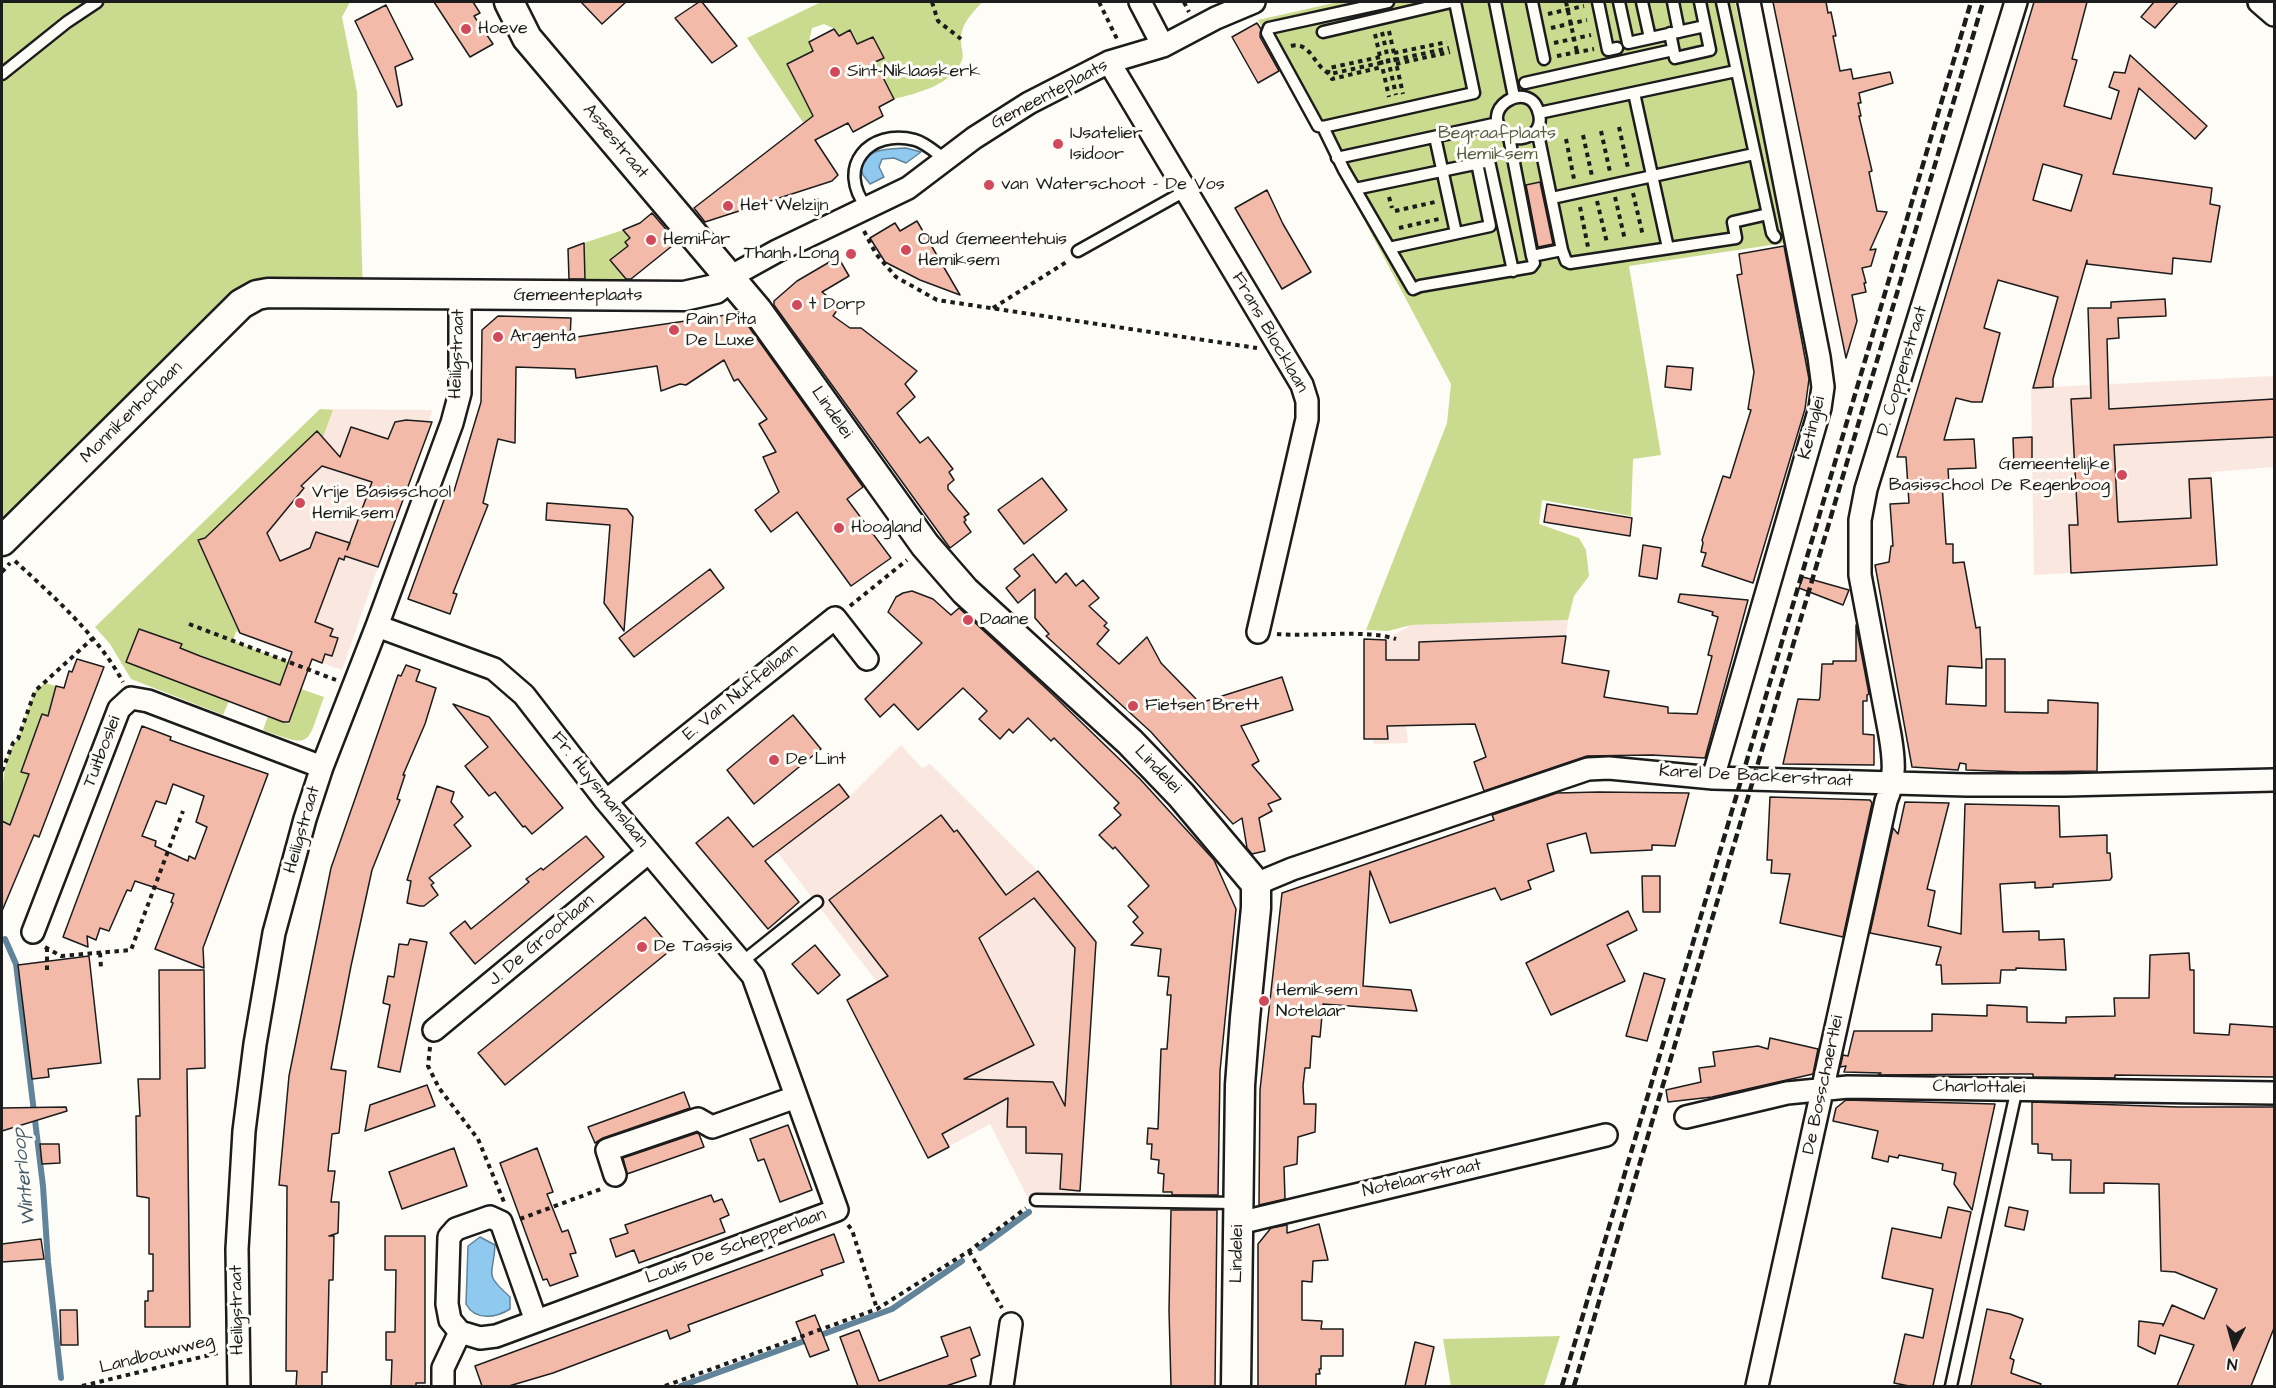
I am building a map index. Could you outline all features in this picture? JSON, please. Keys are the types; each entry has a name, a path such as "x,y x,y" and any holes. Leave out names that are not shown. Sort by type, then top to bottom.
{"street":[{"name":"Assestraat","path":"509,2 527,38 730,277"},
{"path":"1140,2 1163,46"},
{"name":"Gemeenteplaats","path":"268,293 684,296 714,290 730,277 777,251 908,188 974,138 1029,103 1117,59 1163,46 1216,18 1254,2"},
{"name":"Ketinglei","path":"1713,778 1820,408 1823,387 1749,2"},
{"name":"D. Coppenstraat","path":"1893,784 1890,735 1860,575 1860,520 1866,489 2016,2"},
{"path":"2259,2 2274,15"},
{"name":"Frans Blocklaan","path":"1117,59 1185,191 1302,385 1307,401 1307,419 1258,632"},
{"name":"Lindelei","path":"730,277 768,324 925,545 965,591 1130,742 1181,795 1256,884 1257,908 1240,1084 1236,1386"},
{"name":"Monnikenhoflaan","path":"8,552 241,304 257,295 268,293"},
{"name":"Heiligstraat","path":"239,1386 237,1249 243,1155 255,1044 274,933 305,819 322,767 452,423 460,393 460,296"},
{"path":"835,618 867,659"},
{"name":"E. Van Nuffellaan","path":"606,801 835,618"},
{"name":"Fr. Huysmanslaan","path":"377,626 494,669 524,695 606,801 747,969"},
{"name":"Tuitboslei","path":"33,932 119,709 131,698 147,701 322,767"},
{"name":"Karel De Backerstraat","path":"1256,884 1292,869 1588,769 1609,768 1713,778 1893,784 2066,785 2274,780"},
{"name":"De Bosschaertlei","path":"1757,1386 1886,801 1893,784"},
{"name":"J. De Grooflaan","path":"435,1030 649,852"},
{"name":"Louis De Schepperlaan","path":"460,1332 480,1338 496,1336 837,1210 747,969"},
{"name":"Charlottalei","path":"1686,1117 1787,1093 1823,1088 2274,1093"},
{"path":"615,1175 607,1150 698,1119 712,1127 796,1097"},
{"name":"Notelaarstraat","path":"1239,1213 1606,1135"},
{"path":"443,1386 443,1368 460,1332 450,1320 447,1304 449,1237 456,1229 490,1217 507,1224 536,1321"},
{"path":"1002,1386 1011,1324"}],"lane":[{"path":"2,74 67,22 98,2"},
{"path":"1323,32 1453,2 1474,93 1323,127 1318,126 1267,30 1388,2"},
{"path":"1494,2 1514,97"},
{"path":"1532,2 1545,59"},
{"path":"1598,2 1604,32 1620,62"},
{"path":"1619,2 1628,43"},
{"path":"1642,2 1650,38"},
{"path":"1673,2 1675,58 1710,50 1700,2"},
{"path":"1722,2 1754,154 1772,233 1775,237"},
{"path":"1612,47 1705,26"},
{"path":"1525,83 1674,50"},
{"path":"1539,113 1736,71"},
{"path":"1634,93 1668,248"},
{"path":"1514,97 1527,98 1533,102 1539,113 1535,132 1523,139 1509,137 1498,123 1498,112 1502,105 1514,97"},
{"path":"1337,158 1498,123"},
{"path":"1323,127 1337,158 1413,289 1532,267 1534,263 1509,137"},
{"path":"1535,132 1539,139 1562,250 1566,261 1570,263 1736,238 1733,222 1768,214"},
{"path":"1435,136 1456,233"},
{"path":"861,211 853,173 857,160 867,148 885,139 915,140 946,160"},
{"path":"1552,198 1754,154"},
{"path":"1355,189 1489,161 1512,271"},
{"path":"1389,248 1490,226 1477,163"},
{"path":"1078,251 1185,191"},
{"path":"1532,256 1562,250"},
{"path":"747,969 817,902"},
{"path":"1951,1386 2017,1089"},
{"path":"1036,1200 1239,1213"}],"path":[{"path":"932,2 938,21 961,39"},
{"path":"1099,2 1117,59"},
{"path":"1566,2 1576,52"},
{"path":"1535,17 1598,2"},
{"path":"1439,4 1452,61"},
{"path":"1379,18 1394,53 1405,100"},
{"path":"1379,18 1380,57 1390,103"},
{"path":"1379,18 1397,102"},
{"path":"1538,31 1601,18"},
{"path":"1541,45 1604,32"},
{"path":"1394,53 1447,42"},
{"path":"1288,53 1291,45 1301,45 1328,73 1346,73 1382,65 1389,61 1396,62 1449,50"},
{"path":"1430,46 1431,54"},
{"path":"1545,59 1612,47"},
{"path":"1412,49 1414,58"},
{"path":"1328,73 1329,68 1380,57"},
{"path":"1362,60 1364,69"},
{"path":"1344,65 1346,73"},
{"path":"861,211 876,254 896,277 937,300 1282,351"},
{"path":"1578,250 1664,232"},
{"path":"993,308 1073,257 1078,251"},
{"path":"835,618 925,545"},
{"path":"2,572 8,552 92,639 115,668 131,698"},
{"path":"189,624 353,687"},
{"path":"1258,632 1301,636 1362,635 1395,639"},
{"path":"2,771 13,743 18,739 35,692 92,639"},
{"path":"33,932 47,950 61,956 131,950 183,811"},
{"path":"46,970 47,950"},
{"path":"100,953 101,968"},
{"path":"435,1030 428,1066 439,1088 478,1139 507,1224 608,1187 615,1175"},
{"path":"666,1386 877,1309 969,1251 1036,1200"},
{"path":"837,1210 852,1230 877,1309"},
{"path":"969,1251 1011,1324"},
{"name":"Landbouwweg","path":"82,1386 238,1348"}],"shaded area":[{"name":"Gemeentelijke Basisschool De Regenboog","path":"2274,376 2274,467 2211,472 2217,565 2034,575 2031,388"},
{"name":"Vrije Basisschool Hemiksem","path":"320,409 432,410 429,422 355,559 378,567 342,670 236,632 162,563"},
{"path":"1568,620 1553,722 1406,726 1408,743 1374,744 1373,739 1364,739 1364,639 1386,640 1411,625"},
{"path":"901,745 922,768 930,764 1038,871 1096,942 1080,1200 1036,1200 1031,1204 990,1124 928,1158 847,1000 877,982 777,852 849,797"}],"green space":[{"path":"2,2 350,2 342,17 357,92 363,295 268,293 2,541"},
{"path":"821,2 982,2 962,30 963,58 951,76 933,87 894,99 875,62 884,58 873,37 858,46 837,37 835,29 824,24 812,28 809,42 815,50 787,65 804,99 813,94 814,139 747,38"},
{"name":"Begraafplaats Hemiksem","path":"1338,2 1735,2 1785,243 1629,266 1661,455 1633,459 1631,516 1542,500 1539,524 1579,538 1586,550 1589,576 1574,596 1568,620 1411,625 1388,631 1366,630 1447,423 1451,384 1258,20"},
{"path":"623,230 630,238 625,242 628,246 615,265 628,282 585,280 584,243"},
{"path":"320,409 333,410 323,437 317,432 219,524 228,530 198,540 240,633 236,631 233,641 288,662 280,685 180,648 181,644 139,629 126,662 229,701 223,715 131,679 110,644 95,627"},
{"path":"45,683 56,686 48,716 43,714 21,772 29,774 11,825 5,823 2,830 3,782 8,757 18,739 35,691"},
{"path":"301,689 324,697 314,725 306,739 292,740 263,730 268,716 289,724"},
{"path":"1560,1336 1544,1386 1451,1386 1443,1339"}],"water":[{"path":"906,148 921,152 906,163 894,158 882,159 879,167 884,177 870,184 861,169 867,157 878,151"},
{"path":"480,1237 495,1245 493,1278 510,1297 510,1309 492,1316 475,1313 466,1304 468,1246"}],"building":[{"name":"Hoeve","path":"434,2 473,2 480,13 474,16 493,44 470,57"},
{"path":"581,2 626,2 602,24"},
{"path":"702,2 737,46 712,63 675,18"},
{"path":"1773,2 1826,2 1828,13 1831,12 1836,36 1833,36 1840,71 1851,69 1853,79 1890,72 1893,83 1859,93 1861,103 1858,103 1861,116 1859,116 1872,171 1869,172 1877,211 1887,212 1870,250 1876,249 1871,266 1862,268 1866,292 1852,295 1857,321 1846,358"},
{"path":"2034,2 2087,2 2072,59 2077,60 2064,106 2111,119 2119,91 2109,87 2114,72 2125,73 2130,55 2207,126 2195,139 2139,88 2113,174 2212,188 2210,204 2220,206 2211,262 2173,258 2172,274 2087,264 2087,260 2053,379 2053,387 2033,388 2058,297 1998,280 1984,328 2000,333 1982,402 1956,398 1944,440 1974,439 1976,468 1948,469 1949,484 1942,484 1946,544 1953,544 1953,563 1964,562 1976,628 1980,627 1982,668 1948,666 1946,704 1986,706 1986,659 2005,659 2005,712 2048,713 2048,700 2098,703 2097,771 1966,770 1966,764 1960,763 1958,770 1912,767 1875,565 1889,562 1891,546 1893,546 1890,504 1909,503 1906,457 1897,457","holes":["2043,164 2082,175 2071,211 2033,200"]},
{"path":"2154,2 2178,2 2155,28 2141,17"},
{"path":"386,5 413,59 395,67 402,105 397,107 355,21"},
{"path":"1257,23 1261,29 1260,37 1279,71 1258,83 1232,37"},
{"path":"834,29 839,36 850,30 857,44 873,37 884,58 875,62 894,99 879,107 883,116 853,132 848,123 815,140 838,175 832,181 705,222 694,208 813,116 787,64 813,51 809,42"},
{"path":"1540,182 1553,244 1538,247 1526,185"},
{"path":"1267,190 1283,224 1311,272 1282,289 1235,208"},
{"name":"Hemifar","path":"652,213 677,242 631,279 626,279 610,260 628,246 625,242 630,238 623,230 640,223"},
{"name":"Oud Gemeentehuis Hemiksem","path":"917,221 960,295 920,280 885,262 870,238 895,223 900,231"},
{"path":"584,243 585,279 569,279 568,249"},
{"path":"1784,246 1809,379 1805,409 1753,583 1702,566 1706,553 1701,552 1702,540 1723,476 1730,478 1751,410 1748,409 1754,372 1737,275 1742,274 1739,254"},
{"path":"838,257 849,276 822,292 840,306 833,316 850,328 861,328 917,371 905,384 915,397 897,413 920,443 928,437 953,469 949,472 954,480 948,485 948,489 969,514 964,517 966,520 964,522 971,532 950,548 774,305 774,301 797,281"},
{"path":"2165,299 2166,316 2118,318 2119,338 2107,339 2109,409 2274,399 2274,437 2114,445 2118,522 2191,518 2189,479 2211,478 2217,565 2071,573 2069,525 2078,525 2071,399 2091,398 2088,308 2111,308 2111,302"},
{"path":"733,314 744,320 863,487 847,499 891,558 851,586 797,512 771,532 755,510 779,492 763,457 776,452 759,424 767,419 738,379 734,381 724,360 686,385 680,384 661,391 657,366 576,378 575,369 516,367 515,443 498,439 483,503 488,505 453,593 457,594 450,614 408,599 448,489 454,491 481,402 482,330 498,316 571,318 570,338"},
{"path":"1667,366 1693,368 1691,390 1665,387"},
{"path":"406,420 432,422 378,567 345,556 344,560 339,558 315,622 333,629 330,636 338,638 332,656 325,654 322,663 312,659 289,722 283,722 126,662 139,629 182,644 180,648 200,656 280,685 292,652 240,633 198,540 205,538 317,431 340,457 351,427 388,439 395,422","holes":["322,466 372,482 350,543 316,532 310,548 280,561 267,533 304,488 301,486"]},
{"path":"2032,437 2032,465 2014,466 2013,438"},
{"path":"1042,478 1067,510 1024,544 998,510"},
{"path":"547,503 627,509 633,517 624,631 604,603 610,525 546,520"},
{"path":"1547,504 1632,518 1630,536 1544,522"},
{"path":"1643,545 1661,548 1657,579 1639,576"},
{"path":"1033,554 1056,583 1066,573 1076,586 1083,580 1099,598 1089,606 1107,623 1104,626 1109,630 1097,644 1119,664 1147,637 1161,663 1200,703 1282,677 1293,710 1241,726 1259,761 1252,765 1281,799 1268,804 1272,811 1259,818 1265,851 1252,854 1247,848 1242,818 1233,824 1151,732 1046,636 1049,634 1035,618 1035,589 1018,603 1006,588 1020,576 1014,569"},
{"path":"710,569 724,588 634,657 619,638"},
{"path":"1803,577 1849,590 1843,605 1799,588"},
{"path":"912,591 933,599 951,615 959,608 1140,779 1214,860 1236,909 1220,1071 1218,1195 1172,1195 1172,1192 1163,1192 1164,1174 1158,1173 1159,1160 1151,1159 1152,1144 1147,1144 1148,1128 1158,1129 1161,1049 1167,1049 1171,995 1167,995 1169,977 1158,976 1161,949 1131,945 1143,933 1133,922 1138,917 1128,906 1149,886 1115,847 1113,849 1099,835 1121,815 1114,808 1119,803 1054,738 1051,741 1028,718 1013,733 1009,729 1000,739 979,719 987,711 963,688 918,730 894,704 880,717 865,699 922,643 888,612 896,597"},
{"path":"1680,594 1748,600 1705,758 1652,755 1587,756 1484,791 1474,762 1486,757 1475,724 1387,726 1388,739 1364,739 1364,639 1386,640 1386,660 1419,660 1419,642 1566,636 1562,663 1609,671 1604,697 1668,707 1668,713 1697,714 1712,656 1708,655 1718,617 1712,615 1713,612 1678,602"},
{"path":"1856,625 1869,694 1867,701 1863,701 1863,734 1874,735 1874,765 1783,764 1798,699 1819,700 1822,664 1833,664 1833,661 1856,661"},
{"path":"77,659 104,667 39,837 34,835 2,911 2,821 10,825 29,774 21,772 42,714 48,716 56,686 64,688 69,671 72,672"},
{"path":"406,665 420,670 416,681 436,688 425,724 403,775 405,775 397,799 400,800 372,870 351,966 331,1069 346,1071 339,1133 332,1134 328,1171 335,1171 331,1202 339,1202 338,1233 329,1236 334,1236 333,1280 329,1280 327,1372 322,1372 322,1386 296,1386 297,1371 286,1371 287,1186 279,1185 289,1076 331,868 398,675 401,676"},
{"path":"453,704 489,717 563,808 532,834 525,826 523,827 495,792 489,796 465,766 488,747"},
{"name":"De Lint","path":"793,715 821,749 754,804 727,770"},
{"path":"142,726 171,737 170,740 268,774 203,948 204,968 155,949 173,903 171,902 174,894 135,881 131,891 127,890 109,931 100,928 96,940 87,936 88,947 63,937","holes":["173,784 204,796 196,822 207,827 195,859 189,856 188,861 155,846 156,841 142,836 156,801 166,804"]},
{"path":"839,784 849,797 765,861 799,902 768,929 696,843 728,817 753,847"},
{"path":"437,786 454,792 451,802 463,817 454,825 471,846 429,878 434,883 431,885 438,895 424,906 420,906 407,903 411,881 407,880"},
{"path":"1557,793 1689,793 1675,846 1652,845 1652,850 1591,853 1586,833 1547,844 1554,871 1528,881 1531,889 1501,900 1495,888 1390,923 1370,871 1363,986 1411,990 1417,1011 1323,1004 1320,1037 1312,1036 1310,1068 1305,1068 1303,1086 1304,1104 1316,1104 1315,1132 1298,1137 1297,1164 1284,1167 1285,1199 1259,1205 1260,1090 1282,893 1494,820 1492,815"},
{"path":"1770,797 1870,800 1872,803 1843,937 1780,923 1790,874 1771,873 1772,860 1767,860"},
{"path":"1905,802 1949,803 1927,889 1935,891 1928,926 1961,934 1965,804 2059,806 2060,837 2107,835 2107,853 2110,853 2112,877 2110,880 2053,884 2053,887 2035,888 2035,882 2000,884 2003,932 2039,931 2039,940 2064,939 2066,970 2016,968 2016,970 2001,970 2000,983 1942,984 1941,965 1936,965 1941,947 1870,933 1893,828 1898,834"},
{"path":"941,815 954,832 957,830 1006,895 1038,871 1096,942 1080,1191 1060,1189 1062,1154 1026,1153 1026,1127 1007,1127 1008,1098 942,1134 949,1147 928,1158 847,1000 888,976 829,900","holes":["1034,898 1075,948 1065,1106 1053,1082 964,1079 1034,1045 979,938"]},
{"path":"586,836 604,857 475,964 450,933 465,921 471,929 529,882 526,879 541,868 543,870"},
{"path":"1642,876 1660,876 1660,912 1643,912"},
{"path":"1628,911 1637,930 1607,945 1625,981 1551,1015 1526,963"},
{"path":"645,917 672,949 505,1085 478,1053"},
{"path":"410,939 427,942 400,1072 378,1067 390,1005 383,1003 388,976 394,977 399,944 408,945"},
{"path":"815,945 840,975 818,994 792,964"},
{"path":"2189,953 2190,970 2194,970 2194,1033 2229,1035 2230,1024 2274,1027 2274,1077 2115,1075 2115,1078 2033,1077 2033,1074 1878,1075 1881,1073 1844,1072 1846,1066 1840,1067 1843,1055 1848,1056 1854,1031 1932,1031 1932,1014 1987,1016 1987,1005 2027,1007 2027,1022 2066,1023 2066,1017 2115,1016 2114,998 2149,998 2150,955"},
{"path":"89,956 101,1063 48,1069 49,1077 32,1079 18,965"},
{"path":"159,970 204,970 205,1068 187,1069 190,1327 145,1327 145,1301 148,1301 148,1291 153,1291 153,1254 149,1254 149,1198 137,1196 136,1116 140,1116 138,1079 160,1079"},
{"path":"1644,973 1665,979 1647,1041 1626,1036"},
{"path":"1770,1038 1818,1049 1813,1074 1712,1097 1668,1102 1666,1090 1701,1082 1699,1068 1715,1066 1713,1052 1758,1046 1768,1049"},
{"path":"427,1085 435,1106 365,1131 370,1105"},
{"path":"684,1092 690,1108 603,1138 595,1143 588,1127"},
{"path":"1846,1100 1995,1104 1972,1210 1954,1184 1956,1173 1942,1170 1943,1164 1899,1155 1898,1158 1889,1156 1888,1162 1872,1158 1878,1131 1833,1121 1836,1108"},
{"path":"2032,1102 2178,1107 2274,1107 2274,1328 2251,1386 2177,1386 2194,1345 2160,1335 2155,1354 2138,1346 2139,1321 2163,1324 2163,1326 2172,1305 2204,1319 2217,1289 2175,1272 2161,1271 2159,1184 2104,1183 2104,1193 2070,1193 2071,1160 2052,1160 2052,1154 2038,1153 2038,1144 2032,1144"},
{"path":"66,1107 67,1111 2,1131 2,1108"},
{"path":"788,1125 812,1190 780,1202 764,1159 758,1161 750,1139"},
{"path":"697,1133 704,1147 627,1174 623,1158"},
{"path":"40,1144 59,1144 60,1163 42,1164"},
{"path":"454,1148 467,1186 402,1209 389,1172"},
{"path":"537,1148 553,1192 547,1194 562,1232 568,1230 576,1253 570,1254 578,1276 550,1286 547,1279 543,1280 500,1163"},
{"path":"711,1195 714,1202 722,1199 729,1215 720,1219 725,1232 639,1263 634,1250 616,1257 610,1239 628,1233 625,1225"},
{"path":"1948,1207 1971,1212 1933,1386 1909,1386 1894,1383 1905,1334 1923,1338 1933,1289 1882,1278 1892,1228 1941,1238"},
{"path":"2009,1207 2028,1211 2024,1230 2005,1226"},
{"path":"1171,1210 1217,1210 1215,1386 1171,1386 1169,1310"},
{"path":"1319,1224 1328,1260 1313,1261 1312,1282 1302,1281 1302,1320 1322,1321 1321,1329 1343,1329 1343,1356 1321,1356 1321,1369 1319,1369 1320,1374 1316,1374 1316,1386 1258,1386 1258,1244 1271,1228 1287,1225 1287,1233"},
{"path":"834,1234 844,1262 821,1270 823,1275 688,1325 690,1331 670,1339 667,1330 553,1373 509,1386 482,1386 475,1366"},
{"path":"385,1236 425,1236 425,1383 416,1383 416,1386 391,1386 392,1360 386,1360 386,1332 395,1332 396,1270 385,1270"},
{"path":"41,1239 44,1259 2,1262 2,1244"},
{"path":"1987,1309 2023,1319 2010,1358 2014,1360 2011,1373 2041,1384 2040,1386 1971,1386"},
{"path":"60,1310 77,1310 78,1345 61,1345"},
{"path":"815,1315 829,1350 810,1357 796,1322"},
{"path":"970,1327 980,1355 971,1359 976,1376 946,1386 858,1386 840,1337 859,1330 879,1381 948,1356 941,1337"},
{"path":"1415,1342 1434,1347 1425,1386 1405,1386"}],"waterway":[{"name":"Winterloop","path":"5,939 16,964 43,1186 48,1262 61,1378"},
{"path":"980,1248 1029,1212"},
{"path":"681,1386 892,1309 962,1261"}],"railway":[{"path":"1562,1386 1971,2"},
{"path":"1574,1386 1983,2"}],"place":[{"name":"Hoeve","path":"466,29"},
{"name":"Sint-Niklaaskerk","path":"835,72"},
{"name":"IJsatelier Isidoor","path":"1058,144"},
{"name":"van Waterschoot - De Vos","path":"989,185"},
{"name":"Het Welzijn","path":"728,206"},
{"name":"Hemifar","path":"651,240"},
{"name":"Oud Gemeentehuis Hemiksem","path":"906,250"},
{"name":"Thanh Long","path":"851,254"},
{"name":"t Dorp","path":"797,305"},
{"name":"Pain Pita De Luxe","path":"674,330"},
{"name":"Argenta","path":"498,337"},
{"name":"Gemeentelijke Basisschool De Regenboog","path":"2122,475"},
{"name":"Vrije Basisschool Hemiksem","path":"300,503"},
{"name":"Hoogland","path":"839,528"},
{"name":"Daane","path":"968,620"},
{"name":"Fietsen Brett","path":"1133,706"},
{"name":"De Lint","path":"774,760"},
{"name":"De Tassis","path":"642,947"},
{"name":"Hemiksem Notelaar","path":"1264,1001"}]}
